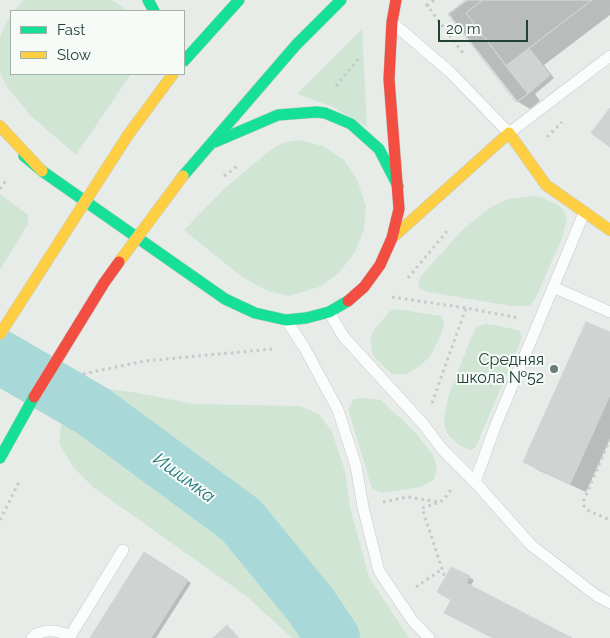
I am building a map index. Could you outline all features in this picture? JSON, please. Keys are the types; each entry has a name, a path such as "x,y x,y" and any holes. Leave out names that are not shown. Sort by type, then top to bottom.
{"main road":[{"path":"185,60 239,0"},
{"path":"0,458 34,397 104,283 183,176 296,45 340,0"},
{"path":"0,136 42,171 225,299 255,313 286,320 306,318 329,312 345,304 364,287 380,265 392,238 399,209 389,79 392,22 396,0"},
{"path":"0,334 128,135 172,75"},
{"path":"209,144 278,115 294,112 316,112 351,124 379,149 398,186"},
{"path":"0,126 42,171"},
{"path":"392,238 510,133 546,185 610,230"}],"lane":[{"path":"392,22 450,72 510,133 610,56"},
{"path":"474,482 584,212"},
{"path":"553,287 610,312"},
{"path":"329,312 343,336 424,425 442,449 531,545 597,596 610,603"},
{"path":"286,320 304,348 338,410 356,466 363,507 379,571 412,620 429,638"},
{"path":"32,638 36,634 46,631 55,631 69,637 123,550"}],"path":[{"path":"427,6 434,0"},
{"path":"316,112 362,55"},
{"path":"540,143 569,116"},
{"path":"392,297 540,321"},
{"path":"424,425 466,308"},
{"path":"79,375 145,361 262,349"},
{"path":"610,439 583,502 589,511 610,520"},
{"path":"445,578 422,508 440,502 445,498 454,486 462,469"},
{"path":"363,507 407,497 440,502"},
{"path":"398,599 442,569"}],"green space":[{"path":"23,0 112,0 125,10 15,10"},
{"path":"10,17 10,75 130,75 76,155 31,116 7,87 0,73 0,38"},
{"path":"362,29 367,127 333,107 297,94"},
{"path":"299,140 323,146 344,160 357,179 366,206 364,230 355,252 339,273 319,287 289,296 268,291 242,277 184,230 225,188 267,153 282,143"},
{"path":"0,194 28,215 28,224 0,270"},
{"path":"532,196 544,198 561,207 567,218 563,236 531,305 511,306 428,292 418,286 421,276 463,229 491,207 507,199"},
{"path":"396,309 441,316 444,325 431,355 420,366 407,374 392,374 374,357 372,351 370,338 374,330 390,311"},
{"path":"484,324 520,331 522,338 478,442 475,448 470,450 460,446 448,435 444,424 445,414 449,394 471,338 476,328"},
{"path":"104,388 194,404 300,406 319,414 332,432 345,471 350,507 369,577 409,638 292,638 245,595 94,488 73,467 59,443 63,410 76,390"},
{"path":"354,399 381,400 416,433 433,455 437,468 434,480 421,487 382,493 372,489 348,409"}],"building":[{"path":"466,0 592,0 506,66 528,94 516,102 448,14"},
{"path":"466,0 483,0 466,13 528,94 516,102 448,14"},
{"path":"483,0 592,0 506,66 466,13"},
{"path":"529,48 550,75 528,94 506,66"},
{"path":"610,108 610,147 591,133"},
{"path":"586,322 610,332 610,395 570,484 523,462"},
{"path":"144,552 188,580 151,638 90,638"},
{"path":"451,567 470,576 466,583 572,638 493,638 444,613 451,600 437,592"},
{"path":"227,625 239,638 213,638"}],"waterway":[{"name":"Ишимка","path":"0,357 93,411 241,520 310,604 333,638"}],"traffic: fast":[{"path":"148,0 153,10"},
{"path":"185,60 239,0"},
{"path":"183,176 296,45 341,0"},
{"path":"215,142 278,115 325,113 351,124 379,149 398,186"},
{"path":"24,156 42,171 225,299 255,313 286,320 306,318 329,312 348,301"},
{"path":"0,458 34,397"}],"traffic: slow":[{"path":"128,135 172,75"},
{"path":"0,126 42,171"},
{"path":"392,238 509,133 546,185 610,230"},
{"path":"0,334 128,135"},
{"path":"119,262 183,176"}],"traffic: jam":[{"path":"348,301 364,287 380,265 392,238 399,209 389,79 392,22 396,0"},
{"path":"34,397 104,283 119,262"}],"place":[{"name":"Средняя школа №52","path":"554,369"}]}
